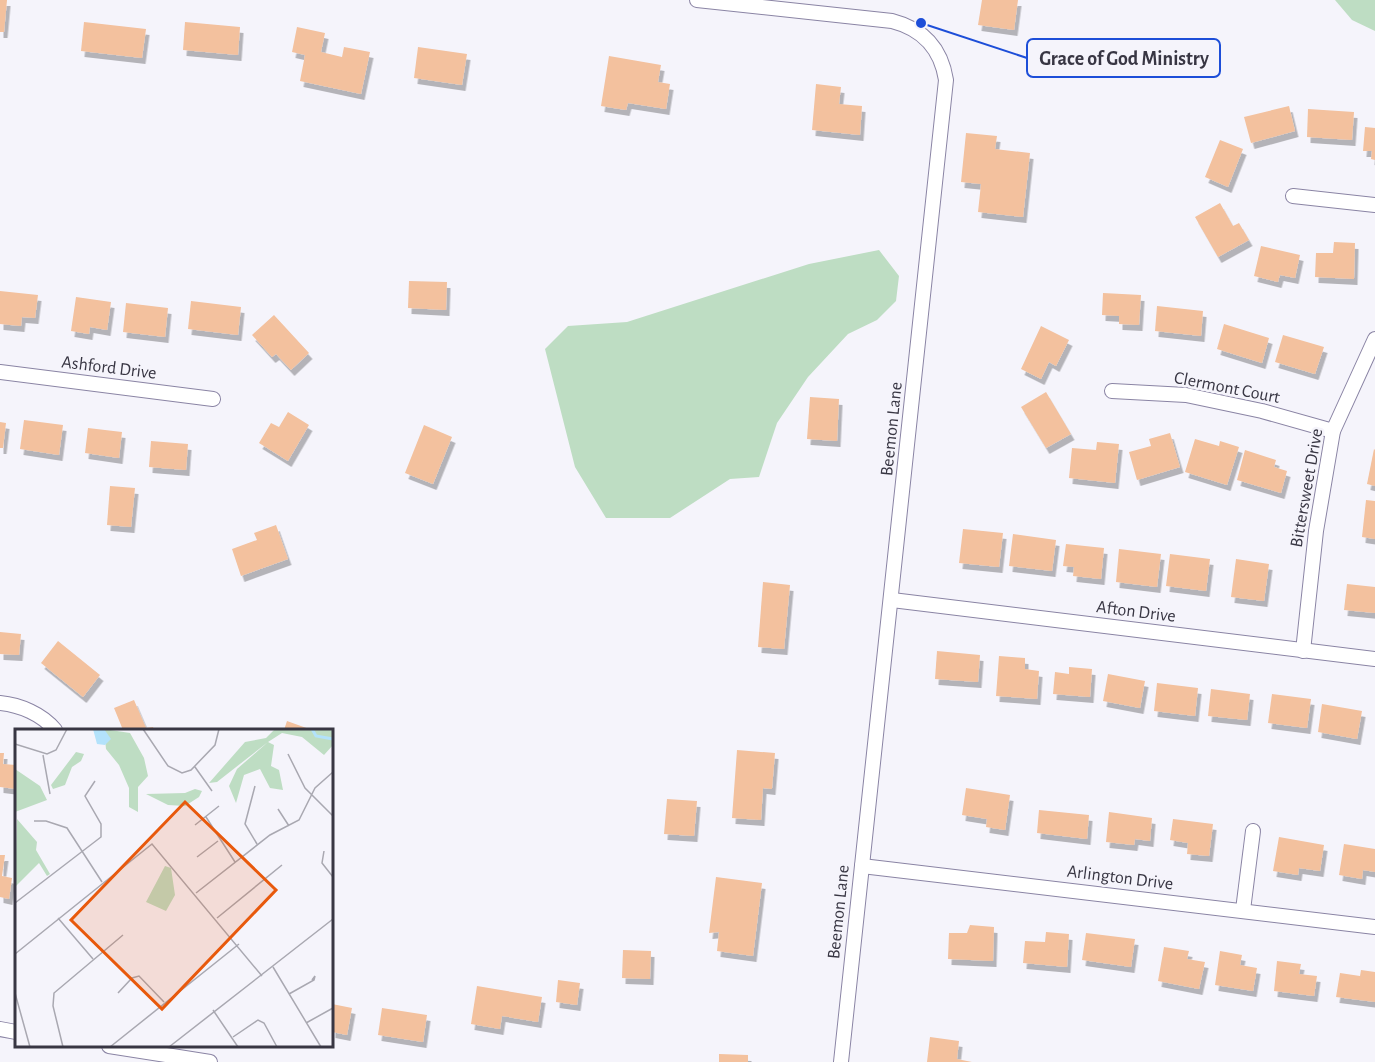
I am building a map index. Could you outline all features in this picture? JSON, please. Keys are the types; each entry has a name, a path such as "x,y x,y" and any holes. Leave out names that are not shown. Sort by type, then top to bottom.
{"street":[{"name":"Beemon Lane","path":"697,0 892,21 919,32 931,42 944,66 946,94 842,1062"},
{"path":"1293,196 1375,206"},
{"name":"Bittersweet Drive","path":"1303,651 1316,531 1333,431 1375,339"},
{"name":"Ashford Drive","path":"0,372 213,399"},
{"name":"Clermont Court","path":"1112,391 1186,395 1262,411 1333,431"},
{"name":"Afton Drive","path":"892,600 1375,659"},
{"path":"0,703 24,708 54,729"},
{"path":"1243,910 1253,831"},
{"name":"Arlington Drive","path":"862,866 1375,927"},
{"path":"0,1029 15,1032"},
{"path":"115,1047 210,1062"}],"green space":[{"path":"1335,0 1375,0 1375,31 1352,20"},
{"path":"879,250 899,276 896,301 877,320 848,334 808,377 777,423 759,477 730,479 670,518 606,518 575,467 545,349 568,326 627,322 809,264"}],"building":[{"path":"0,0 7,0 4,32 0,32"},
{"path":"982,0 1018,0 1014,30 978,25"},
{"path":"84,22 146,29 142,58 81,51"},
{"path":"185,22 240,27 238,55 183,50"},
{"path":"297,27 325,33 321,52 342,57 344,47 370,52 361,94 300,81 305,55 292,52"},
{"path":"418,47 467,54 462,85 414,78"},
{"path":"609,56 661,65 658,82 670,84 666,109 628,103 626,110 601,106"},
{"path":"816,84 841,87 839,104 862,106 860,135 812,130"},
{"path":"1289,106 1295,131 1251,143 1244,117"},
{"path":"1308,109 1354,112 1352,140 1307,137"},
{"path":"1365,127 1375,128 1375,160 1371,159 1372,151 1363,151"},
{"path":"966,133 997,136 995,149 1030,153 1023,217 978,212 981,184 961,182"},
{"path":"1220,140 1243,149 1228,187 1205,177"},
{"path":"1220,203 1233,226 1239,223 1249,240 1218,257 1195,217"},
{"path":"1334,242 1355,243 1354,279 1315,277 1316,253 1333,253"},
{"path":"1261,246 1300,255 1295,278 1280,275 1278,282 1254,276"},
{"path":"409,281 447,282 446,310 408,308"},
{"path":"0,291 38,295 35,318 22,317 21,326 0,324"},
{"path":"1103,293 1141,295 1139,325 1119,324 1119,316 1102,315"},
{"path":"76,297 111,302 107,330 90,327 89,334 71,331"},
{"path":"191,301 241,307 238,335 188,329"},
{"path":"126,303 168,308 165,337 123,332"},
{"path":"1157,306 1203,311 1201,336 1155,331"},
{"path":"274,315 309,353 291,370 276,354 272,357 252,335"},
{"path":"1224,324 1269,338 1262,363 1217,349"},
{"path":"1041,326 1069,340 1056,366 1049,362 1041,379 1021,369"},
{"path":"1283,335 1324,347 1315,374 1275,362"},
{"path":"1046,392 1071,434 1046,448 1021,407"},
{"path":"810,397 839,399 837,441 807,439"},
{"path":"288,412 309,425 288,461 259,443 271,423 279,427"},
{"path":"24,420 63,425 59,455 20,449"},
{"path":"0,422 6,423 3,448 0,448"},
{"path":"424,425 452,437 433,484 405,473"},
{"path":"88,428 122,432 119,458 85,453"},
{"path":"1170,433 1180,467 1137,480 1129,452 1151,446 1149,439"},
{"path":"1195,439 1219,446 1220,441 1239,447 1227,485 1185,472"},
{"path":"151,441 188,444 186,470 149,467"},
{"path":"1097,442 1119,444 1115,483 1069,478 1072,448 1096,450"},
{"path":"1245,450 1276,460 1274,467 1287,471 1281,493 1237,480"},
{"path":"1375,450 1375,486 1367,484"},
{"path":"110,486 135,488 131,527 107,525"},
{"path":"1366,500 1375,501 1375,539 1362,537"},
{"path":"276,525 288,559 241,576 232,549 257,540 254,533"},
{"path":"963,529 1003,533 999,567 959,563"},
{"path":"1013,534 1056,540 1052,571 1009,566"},
{"path":"1066,544 1104,548 1101,579 1073,576 1074,567 1063,566"},
{"path":"1119,549 1161,554 1157,587 1116,582"},
{"path":"1170,554 1210,559 1206,591 1166,586"},
{"path":"1236,559 1269,564 1264,601 1231,597"},
{"path":"763,582 790,585 784,649 758,647"},
{"path":"1347,584 1375,587 1375,613 1344,610"},
{"path":"0,632 21,634 19,655 0,654"},
{"path":"58,641 100,675 83,697 41,663"},
{"path":"937,651 980,655 978,682 935,679"},
{"path":"999,656 1025,658 1025,669 1039,671 1037,699 996,696"},
{"path":"1069,667 1092,669 1090,697 1053,694 1055,672 1069,674"},
{"path":"1108,674 1145,681 1140,708 1103,701"},
{"path":"1157,683 1198,688 1195,716 1154,711"},
{"path":"1211,689 1250,694 1247,720 1208,716"},
{"path":"1272,694 1311,699 1307,728 1268,723"},
{"path":"134,700 146,728 153,727 154,729 123,729 114,708"},
{"path":"1322,704 1362,711 1357,739 1318,732"},
{"path":"287,721 309,729 284,729"},
{"path":"737,750 775,753 772,789 763,788 761,820 732,818"},
{"path":"0,753 4,753 3,764 15,765 15,789 0,787"},
{"path":"966,788 1010,795 1005,830 986,827 987,819 962,815"},
{"path":"667,799 697,801 694,836 664,834"},
{"path":"1039,810 1089,815 1087,839 1037,833"},
{"path":"1109,812 1152,818 1150,841 1135,839 1134,845 1106,842"},
{"path":"1173,819 1213,824 1209,856 1187,854 1188,843 1170,840"},
{"path":"1279,837 1324,845 1320,871 1299,868 1298,875 1273,871"},
{"path":"1344,844 1375,849 1375,872 1363,870 1362,879 1339,875"},
{"path":"0,855 5,855 2,876 12,878 9,899 0,897"},
{"path":"716,877 762,883 753,956 717,951 719,932 709,933"},
{"path":"970,925 994,927 993,961 948,959 949,933 967,933"},
{"path":"1046,932 1069,934 1067,967 1023,963 1025,941 1045,942"},
{"path":"1086,933 1135,939 1131,967 1082,960"},
{"path":"1164,947 1189,951 1187,959 1205,962 1199,989 1158,981"},
{"path":"623,950 651,951 650,979 622,978"},
{"path":"1220,951 1242,955 1240,965 1257,968 1253,991 1215,985"},
{"path":"1277,961 1301,964 1299,974 1317,976 1314,996 1274,991"},
{"path":"1361,970 1375,972 1375,1002 1336,997 1340,973 1360,976"},
{"path":"558,980 580,983 577,1005 556,1002"},
{"path":"477,986 542,997 538,1022 502,1016 500,1029 471,1024"},
{"path":"333,1004 352,1008 347,1035 333,1032"},
{"path":"382,1008 427,1015 423,1042 378,1035"},
{"path":"930,1037 959,1041 957,1059 972,1062 927,1062"},
{"path":"719,1054 748,1055 748,1062 719,1062"}],"place":[{"name":"Grace of God Ministry","path":"921,23"}]}
